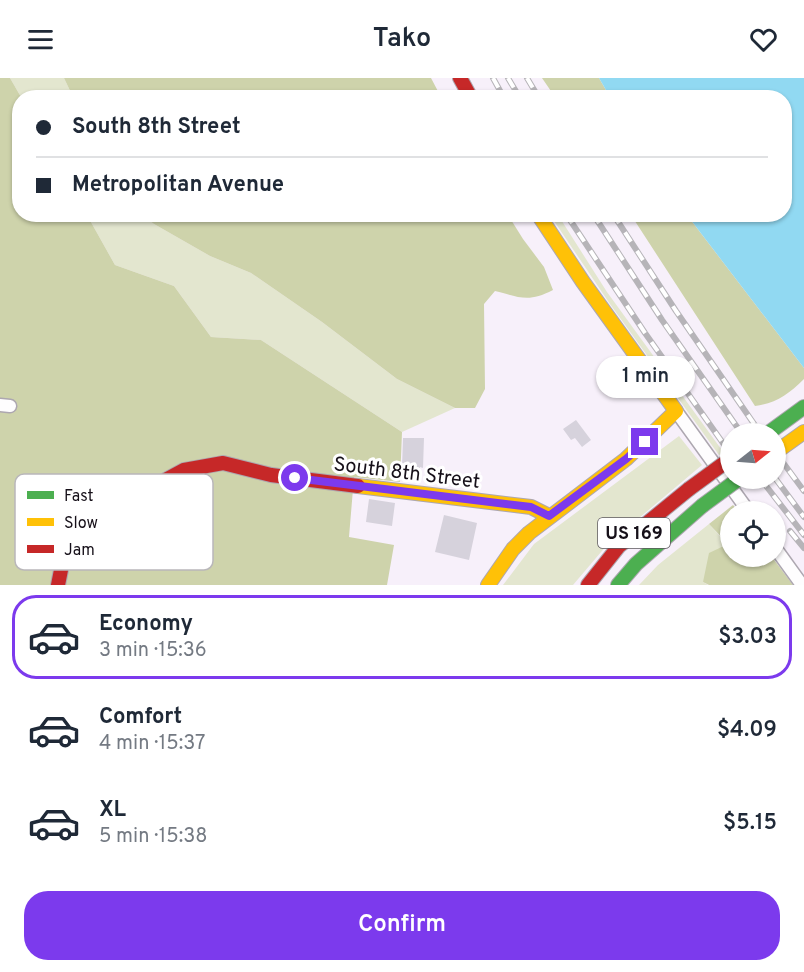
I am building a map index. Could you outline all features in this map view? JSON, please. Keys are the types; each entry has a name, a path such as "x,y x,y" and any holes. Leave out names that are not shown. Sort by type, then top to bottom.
{"main road":[{"path":"488,585 513,549 549,516 626,459 676,411 583,282 543,222"},
{"path":"782,423 804,407"},
{"path":"786,445 804,432"},
{"name":"South 8th Street","path":"177,474 184,470 223,463 271,475 531,507 549,516"},
{"name":"US 169","path":"588,585 619,546 720,466"},
{"name":"US 169","path":"618,585 636,564 702,506 725,489"},
{"name":"South 8th Street","path":"58,585 61,570"}],"street":[{"path":"676,411 740,501"},
{"path":"786,563 802,585"}],"green space":[{"path":"0,78 10,78 17,90 12,90 12,222 91,222 115,265 174,286 211,337 261,340 402,432 400,482 354,477 349,537 394,545 387,585 0,585"},
{"path":"10,78 64,78 70,90 17,90"},
{"path":"64,78 431,78 437,90 70,90"},
{"path":"542,78 599,78 606,90 550,90"},
{"path":"91,222 151,222 210,256 251,273 322,322 397,379 455,408 402,432 261,340 211,337 174,286 115,265"},
{"path":"151,222 512,222 544,267 553,290 530,298 495,291 484,304 485,389 475,408 455,408 397,379 322,322 251,273 210,256"},
{"path":"555,222 562,222 607,292 720,447 719,455 610,304"},
{"path":"636,222 692,222 804,368 804,379 793,390 769,403 755,406"},
{"path":"679,436 702,465 607,545 573,585 503,585 534,544"},
{"path":"720,515 720,536 709,524"},
{"path":"709,524 720,536 720,557 703,582 708,585 639,585 658,565"},
{"path":"720,548 720,567 780,567 793,585 709,585 703,582 709,553"}],"water":[{"path":"599,78 804,78 804,368 692,222 792,222 792,90 606,90"}],"building":[{"path":"576,420 591,440 582,447 575,438 571,440 563,429"},
{"path":"403,438 424,438 423,468 420,467 420,471 405,471 402,467"},
{"path":"369,499 395,503 392,526 366,522"},
{"path":"444,515 477,523 469,560 435,552"}],"railway":[{"path":"493,78 500,90"},
{"path":"508,78 515,90"},
{"path":"527,78 534,90"},
{"path":"571,222 645,333 720,439"},
{"path":"598,222 662,320 734,423"},
{"path":"618,222 753,423"},
{"path":"786,467 804,491"},
{"path":"768,489 804,535"},
{"path":"783,489 804,517"},
{"path":"790,531 804,548"}],"traffic: fast":[{"path":"782,423 804,407"},
{"path":"702,506 725,489"},
{"path":"618,585 636,564 702,506"}],"traffic: slow":[{"path":"488,585 513,549 529,533 626,459 676,411 583,282 543,222"},
{"path":"786,445 804,432"},
{"path":"358,486 531,507 549,516"}],"traffic: jam":[{"path":"460,78 467,90"},
{"path":"177,474 184,470 223,463 271,475 358,486"},
{"path":"689,489 720,466"},
{"path":"588,585 619,546 689,489"},
{"path":"58,585 61,570"}],"route":[{"path":"295,478 531,507 549,516 626,459 645,442"}]}
